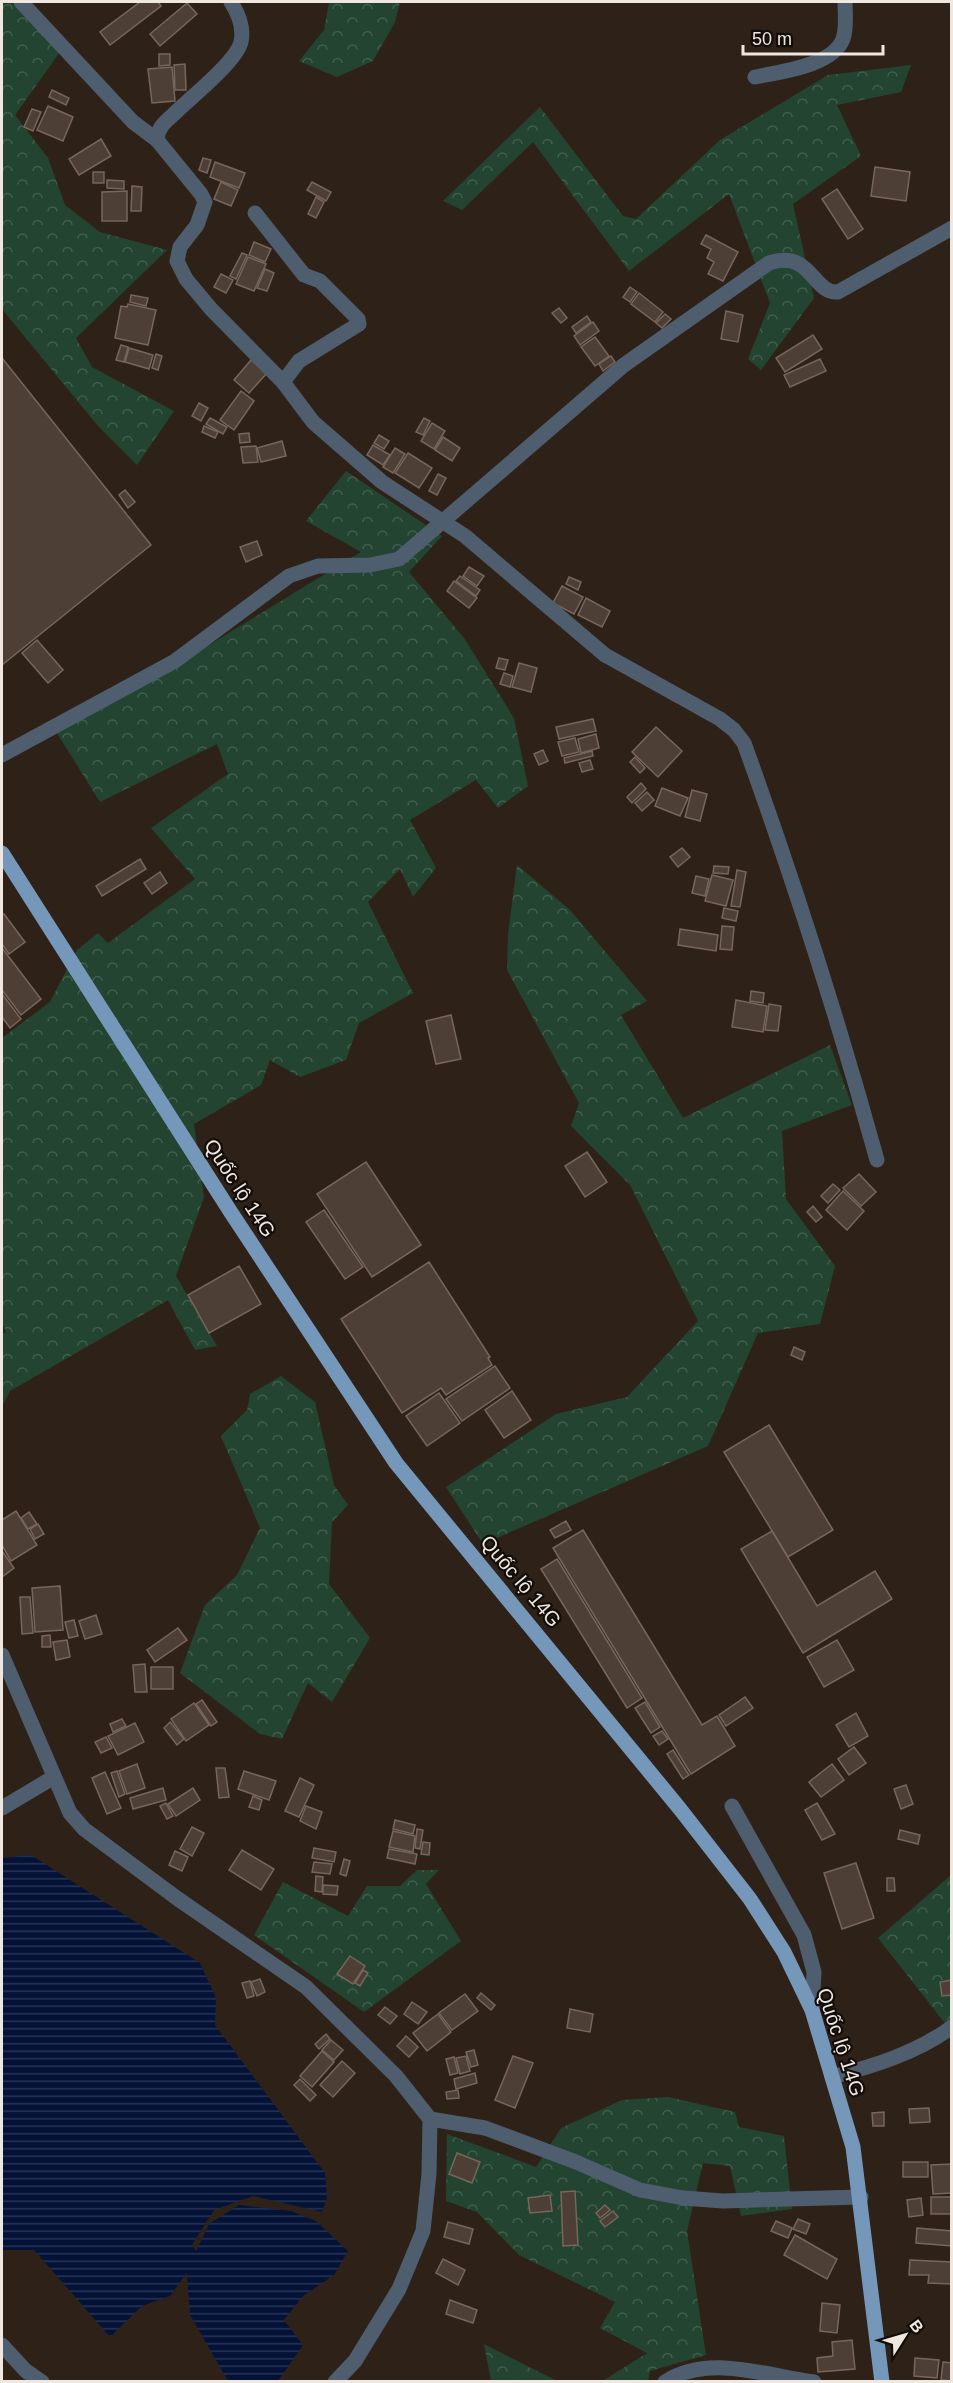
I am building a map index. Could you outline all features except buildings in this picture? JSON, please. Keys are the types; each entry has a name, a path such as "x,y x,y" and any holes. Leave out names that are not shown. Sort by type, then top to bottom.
{"main road":[{"name":"Quốc lộ 14G","path":"2,853 230,1211 396,1463 673,1800 750,1899 784,1952 812,2010 853,2147 861,2197 882,2382"}],"street":[{"path":"21,2 133,122 157,140 201,194 205,202 198,225 180,247 177,261 186,279 211,309 283,382 313,422 382,482 465,536 605,655 720,719 734,730 744,743 785,857 836,1015 877,1160"},
{"path":"157,140 159,129 229,61 241,43 241,26 231,2"},
{"path":"755,77 802,67 830,54 843,40 845,2"},
{"path":"255,213 304,275 320,281 358,320 359,324 299,361 283,382"},
{"path":"2,755 175,661 289,576 318,566 390,562 399,559 624,365 769,263 786,259 796,261 829,291 838,292 951,228"},
{"path":"2,1655 70,1813 84,1829 178,1899 306,1987 396,2076 430,2120 429,2174 423,2231 399,2289 355,2361 335,2382"},
{"path":"2,1808 54,1777"},
{"path":"732,1806 804,1935 814,1972 812,2010"},
{"path":"832,2077 915,2050 951,2027"},
{"path":"430,2120 485,2128 576,2162 640,2190 683,2198 723,2200 861,2197"},
{"path":"2,2345 26,2371 42,2382"},
{"path":"665,2382 678,2373 701,2367 814,2382"}],"green space":[{"path":"329,2 400,2 395,22 373,61 337,77 299,61 324,30"},
{"path":"12,3 62,49 15,115 48,158 65,205 100,232 167,250 76,338 92,367 174,411 137,465 98,426 2,309 2,4"},
{"path":"911,65 901,92 837,105 861,156 793,204 814,298 761,370 748,359 770,303 729,194 629,271 533,142 462,210 443,201 540,107 623,216 636,219 720,140 828,75"},
{"path":"346,471 442,536 409,572 464,638 514,718 528,786 498,808 476,780 410,820 436,868 413,897 400,869 368,902 413,993 359,1023 346,1060 300,1077 270,1060 261,1085 194,1124 204,1197 176,1276 217,1346 195,1350 168,1300 10,1391 2,1406 2,1334 6,1332 2,1322 2,1038 50,1002 77,950 98,933 108,943 195,879 151,828 228,774 217,744 100,802 55,730 188,658 361,552 306,521"},
{"path":"517,865 570,910 647,1001 621,1015 683,1118 830,1045 852,1105 782,1131 786,1199 835,1266 820,1324 758,1333 708,1446 483,1544 446,1487 556,1414 627,1397 698,1321 630,1185 571,1126 579,1103 507,970 508,934"},
{"path":"281,1376 315,1402 334,1485 348,1505 332,1522 329,1584 370,1638 332,1702 308,1683 282,1739 260,1734 180,1673 205,1605 237,1575 260,1528 221,1436 247,1410 250,1394"},
{"path":"417,1870 439,1870 426,1884 461,1941 364,2012 254,1935 283,1882 348,1916 367,1886 400,1886"},
{"path":"951,1875 951,2031 878,1938"},
{"path":"668,2097 735,2112 739,2127 784,2136 792,2209 741,2216 730,2166 703,2163 687,2231 706,2355 650,2371 648,2381 601,2382 647,2353 600,2328 615,2302 519,2255 477,2212 446,2201 447,2134 536,2167 561,2128 622,2100"},
{"path":"484,2344 557,2381 491,2381"}],"water":[{"path":"31,1855 200,1963 216,1998 215,2025 325,2173 327,2197 322,2212 253,2196 214,2210 192,2245 196,2251 209,2224 239,2205 291,2211 316,2221 348,2251 334,2275 303,2296 284,2320 303,2345 278,2381 228,2381 190,2315 187,2273 170,2296 142,2306 110,2337 34,2250 2,2250 2,1858"}]}
